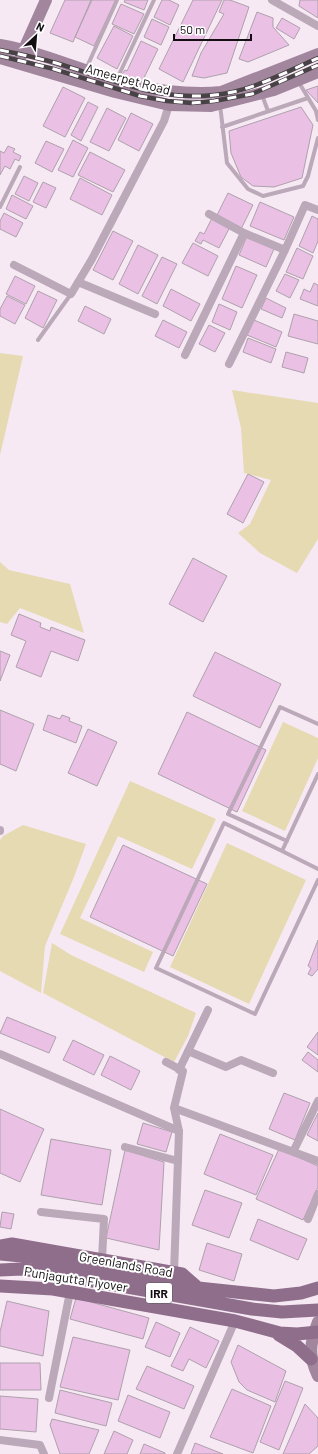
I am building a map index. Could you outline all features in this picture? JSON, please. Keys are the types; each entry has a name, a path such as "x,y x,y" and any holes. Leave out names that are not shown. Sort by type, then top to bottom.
{"main road":[{"path":"19,63 23,49 46,0"},
{"name":"Ameerpet Road","path":"0,45 23,49 116,81 170,91 208,93 221,92 318,54"},
{"name":"Ameerpet Road","path":"0,58 115,92 169,105 211,106 262,93 298,81 318,72"},
{"name":"Greenlands Road","path":"0,1246 12,1244 182,1274 198,1288"},
{"name":"Punjagutta Flyover","path":"0,1254 31,1257 198,1288"},
{"name":"Punjagutta Flyover","path":"0,1270 22,1269 252,1309 282,1312 318,1310"},
{"name":"IRR","path":"0,1286 6,1285 53,1288 235,1321 280,1333 317,1329"},
{"name":"IRR","path":"198,1288 274,1296 301,1293 318,1288"},
{"path":"263,1329 292,1342 311,1359 318,1376"},
{"path":"311,1359 317,1329"}],"street":[{"path":"272,0 318,26"},
{"path":"14,265 71,294 92,259 164,120 169,105"},
{"path":"229,364 305,206 318,210"},
{"path":"209,214 244,232 285,250"},
{"path":"185,355 244,232"},
{"path":"78,282 155,314"},
{"path":"179,1070 208,1010"},
{"path":"188,1051 226,1067 241,1060 273,1073"},
{"path":"0,1054 179,1131"},
{"path":"166,1062 183,1072 174,1108 179,1131 174,1273"},
{"path":"293,1152 318,1101"},
{"path":"174,1108 318,1161"},
{"path":"125,1148 178,1161"},
{"path":"308,1219 318,1194"},
{"path":"41,1212 104,1219 102,1260"},
{"path":"49,1398 70,1292"},
{"path":"176,1454 235,1321"},
{"path":"0,1440 40,1445 44,1454"}],"lane":[{"path":"85,70 118,0"},
{"path":"116,81 154,0"},
{"path":"298,81 318,120"},
{"path":"262,93 268,111"},
{"path":"222,127 308,98"},
{"path":"220,104 227,163 248,189 263,196 303,186 308,176 318,138"},
{"path":"0,207 20,167"},
{"path":"38,340 71,294"},
{"path":"287,841 228,814 280,707 318,724"},
{"path":"282,851 318,774"},
{"path":"318,869 224,823 156,968 255,1014 318,880"}],"shaded area":[{"path":"0,353 23,356 0,455"},
{"path":"232,390 318,403 318,539 297,573 260,553 238,533 250,524 271,480 244,473 241,428"},
{"path":"0,562 9,570 70,584 84,633 20,608 7,624 0,622"},
{"path":"283,722 318,738 318,758 285,831 242,811"},
{"path":"130,781 216,819 192,869 118,836 80,918 153,952 144,972 60,934"},
{"path":"23,825 86,844 45,946 41,993 0,971 0,840 3,836"},
{"path":"227,843 306,880 249,1004 170,967"},
{"path":"52,943 71,955 196,1013 188,1036 174,1062 43,993"}],"building":[{"path":"65,0 91,0 73,42 50,33"},
{"path":"92,0 116,0 94,46 75,37"},
{"path":"125,0 148,0 144,10 124,2"},
{"path":"162,0 169,0 179,5 170,25 154,17"},
{"path":"193,0 222,0 183,82 159,69"},
{"path":"224,0 230,0 249,7 227,73 204,78 192,76 201,53 224,14 219,12"},
{"path":"300,0 318,0 318,18 299,6"},
{"path":"121,4 144,14 134,34 112,24"},
{"path":"257,12 273,18 273,27 289,45 248,62 239,59"},
{"path":"282,18 300,28 294,39 276,28"},
{"path":"152,19 169,27 161,45 144,37"},
{"path":"114,26 133,36 117,69 97,58"},
{"path":"141,41 158,49 141,84 122,74 125,70 127,71"},
{"path":"318,86 318,103 306,90"},
{"path":"63,87 85,98 65,137 43,126"},
{"path":"88,102 98,107 81,141 71,135"},
{"path":"301,107 313,125 302,178 274,187 253,186 241,177 231,153 229,131"},
{"path":"107,108 126,118 109,151 90,142"},
{"path":"131,113 153,124 139,151 118,140"},
{"path":"73,140 88,148 73,177 58,170"},
{"path":"46,141 64,149 52,172 35,163"},
{"path":"8,146 15,149 13,152 21,156 19,161 15,159 10,169 5,166 0,175 0,151 4,153"},
{"path":"90,152 125,170 113,192 78,175"},
{"path":"24,176 38,183 29,201 15,194"},
{"path":"80,178 112,195 102,215 70,199"},
{"path":"43,182 56,188 46,208 33,202"},
{"path":"228,193 253,205 241,229 216,217"},
{"path":"12,195 33,206 26,219 6,209"},
{"path":"260,202 294,217 284,240 250,226"},
{"path":"4,213 23,223 16,237 0,229 0,221"},
{"path":"312,216 318,219 318,241 313,253 299,246"},
{"path":"212,218 230,227 219,248 203,240 201,244 195,241 200,232 204,234"},
{"path":"113,231 133,241 113,280 93,270"},
{"path":"247,236 274,249 266,267 239,255"},
{"path":"193,243 218,256 208,276 182,263"},
{"path":"138,245 158,255 138,294 119,284"},
{"path":"297,248 313,256 303,279 286,272"},
{"path":"162,257 177,264 157,304 142,296"},
{"path":"236,266 257,275 242,308 222,299"},
{"path":"285,274 299,280 290,298 276,291"},
{"path":"15,276 35,286 26,304 6,294"},
{"path":"314,283 318,285 318,306 300,299 304,289 310,292"},
{"path":"171,289 200,304 191,321 163,306"},
{"path":"38,291 57,300 43,328 25,318"},
{"path":"7,296 25,305 15,324 0,316 0,309"},
{"path":"266,298 286,308 282,318 261,309"},
{"path":"219,304 237,312 230,330 212,322"},
{"path":"85,306 111,319 104,334 78,321"},
{"path":"294,314 318,321 318,344 288,336"},
{"path":"163,320 187,332 179,348 155,336"},
{"path":"254,320 282,332 276,347 247,335"},
{"path":"209,325 225,333 215,352 199,344"},
{"path":"248,338 276,349 271,363 243,352"},
{"path":"286,352 308,358 304,373 282,367"},
{"path":"248,474 264,482 243,523 227,514"},
{"path":"193,558 227,576 203,622 169,604"},
{"path":"19,614 41,623 40,627 50,631 51,627 85,640 78,661 51,651 41,677 16,667 26,641 11,635"},
{"path":"0,651 10,655 0,681"},
{"path":"215,652 281,684 260,728 193,696"},
{"path":"0,710 34,724 16,771 0,764"},
{"path":"187,712 266,750 237,812 158,774"},
{"path":"48,715 60,719 62,715 70,718 69,721 82,726 76,743 43,730"},
{"path":"88,729 117,742 97,786 68,773"},
{"path":"123,845 207,884 173,956 90,917"},
{"path":"318,940 318,969 312,976 308,974 311,968 308,966"},
{"path":"7,1017 56,1037 49,1053 0,1033"},
{"path":"318,1032 318,1055 307,1047"},
{"path":"73,1040 104,1055 94,1075 63,1060"},
{"path":"308,1052 318,1060 318,1072 302,1060"},
{"path":"110,1056 140,1071 131,1090 101,1075"},
{"path":"284,1093 310,1103 295,1140 269,1129"},
{"path":"0,1109 44,1129 20,1182 0,1173"},
{"path":"318,1113 318,1141 307,1135"},
{"path":"143,1123 172,1132 166,1152 137,1144"},
{"path":"220,1134 273,1155 256,1195 204,1174"},
{"path":"51,1139 111,1150 102,1205 41,1195"},
{"path":"279,1149 318,1166 318,1187 303,1220 256,1199"},
{"path":"125,1150 164,1162 159,1250 106,1238"},
{"path":"205,1190 242,1203 229,1238 192,1225"},
{"path":"2,1212 14,1214 11,1229 0,1227"},
{"path":"258,1219 307,1239 298,1260 250,1240"},
{"path":"207,1243 242,1254 234,1281 199,1270"},
{"path":"76,1298 149,1318 143,1339 70,1319"},
{"path":"7,1301 49,1311 43,1356 0,1346 0,1332"},
{"path":"156,1322 180,1333 170,1357 145,1347"},
{"path":"190,1327 219,1341 206,1368 189,1359 183,1371 171,1366"},
{"path":"73,1337 130,1350 118,1400 60,1387"},
{"path":"238,1345 286,1371 275,1402 247,1390 239,1382 231,1362"},
{"path":"0,1363 40,1363 41,1390 0,1390"},
{"path":"147,1366 194,1386 184,1409 136,1389"},
{"path":"285,1381 303,1388 279,1450 260,1442"},
{"path":"232,1389 271,1406 253,1453 210,1437"},
{"path":"60,1390 112,1403 106,1426 55,1413"},
{"path":"128,1395 170,1412 160,1438 118,1421"},
{"path":"0,1396 38,1399 36,1432 0,1429"},
{"path":"305,1404 318,1418 318,1446 309,1454 283,1454"},
{"path":"52,1419 99,1430 89,1454 60,1454 50,1425"},
{"path":"114,1431 133,1440 127,1454 104,1454"},
{"path":"195,1443 223,1454 191,1454"},
{"path":"144,1444 165,1453 165,1454 140,1454"}],"railway":[{"path":"0,50 56,63 143,90 187,96 209,96 244,89 318,58"},
{"path":"0,56 54,69 140,96 167,101 192,103 214,101 252,94 318,65"}]}
